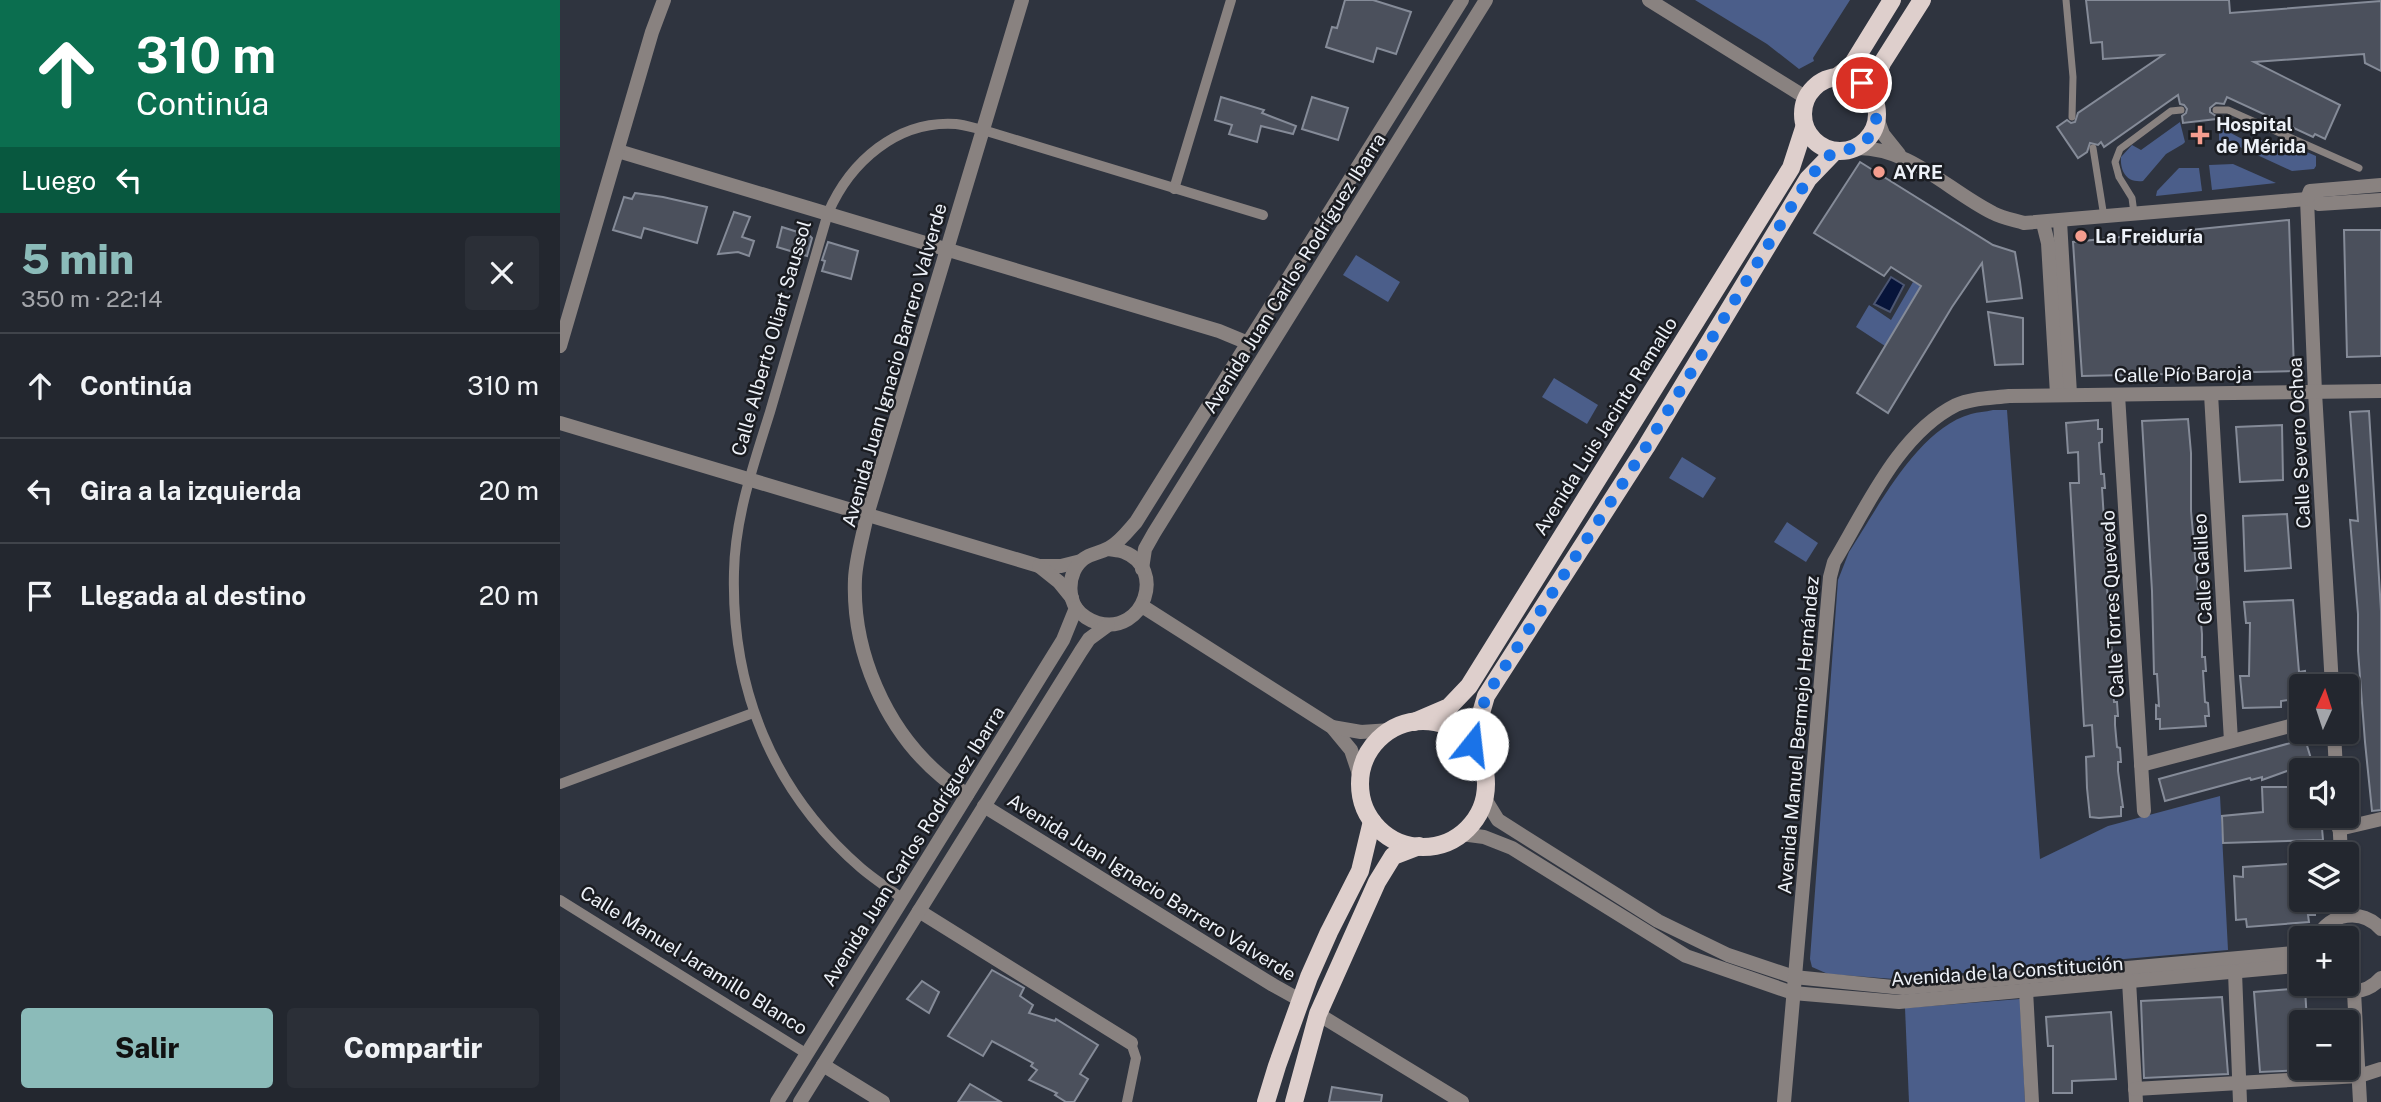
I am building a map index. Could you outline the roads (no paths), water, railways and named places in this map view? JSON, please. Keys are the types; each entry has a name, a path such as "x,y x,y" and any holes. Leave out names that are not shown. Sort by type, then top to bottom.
{"main road":[{"path":"1838,76 1852,65 1892,0"},
{"path":"1871,92 1882,63 1922,0"},
{"path":"1838,76 1856,79 1871,92 1877,118 1872,133 1856,148 1835,151 1820,146 1810,137 1801,116 1805,97 1812,87 1824,79 1838,76"},
{"name":"Avenida Luis Jacinto Ramallo","path":"1414,722 1450,706 1469,686 1791,168 1804,128"},
{"path":"1472,744 1486,696 1682,388 1808,179 1835,151"},
{"path":"1294,1102 1318,1014 1377,882 1394,856 1420,846 1441,844 1461,834 1476,818 1485,799 1487,779 1482,760 1472,744 1456,730 1436,722 1414,722 1391,730 1376,742 1365,760 1360,777 1362,801 1372,821 1396,841 1420,846"},
{"path":"1266,1102 1300,1000 1329,932 1360,871 1372,821"}],"street":[{"path":"560,346 652,32 664,0"},
{"name":"Avenida Juan Ignacio Barrero Valverde","path":"967,794 940,776 910,744 886,709 871,676 859,631 855,578 867,515 1022,0"},
{"path":"1174,189 1231,0"},
{"name":"Avenida Juan Carlos Rodríguez Ibarra","path":"1108,549 1136,522 1462,0"},
{"name":"Avenida Juan Carlos Rodríguez Ibarra","path":"1142,569 1145,549 1154,533 1486,0"},
{"path":"1648,0 1805,97"},
{"path":"1877,118 1883,134 1900,155"},
{"name":"Calle Alberto Oliart Saussol","path":"904,899 861,868 803,808 753,713 738,646 734,570 750,480 835,197 857,164 874,150 901,134 932,126 956,124 1263,215"},
{"path":"1856,148 1875,148 1900,155 1994,214 2024,223 2307,199 2319,204 2381,200"},
{"path":"618,151 1241,338 1248,343"},
{"path":"2307,199 2310,191 2381,185"},
{"name":"Calle Severo Ochoa","path":"2307,199 2331,674"},
{"path":"2060,221 2064,394"},
{"path":"2043,223 2048,243 2064,394"},
{"name":"Calle Pío Baroja","path":"2064,394 2381,391"},
{"name":"Avenida Manuel Bermejo Hernández","path":"1784,1102 1830,577 1834,562 1898,456 1927,423 1958,404 2009,396 2064,394"},
{"name":"Calle Galileo","path":"2211,394 2231,741"},
{"name":"Calle Torres Quevedo","path":"2118,395 2144,811"},
{"path":"560,423 1038,566 1061,566 1081,561"},
{"path":"1038,566 1059,582 1074,603 1094,622 1108,625 1124,622 1142,606 1146,593 1146,580 1142,569 1124,552 1108,549 1093,552 1081,561 1073,572 1070,585 1074,603"},
{"name":"Avenida Juan Carlos Rodríguez Ibarra","path":"777,1102 1063,640 1074,603"},
{"path":"1142,606 1332,727 1351,750 1360,777"},
{"name":"Avenida Juan Carlos Rodríguez Ibarra","path":"800,1102 1081,651 1089,639 1108,625"},
{"path":"560,783 753,713"},
{"path":"2141,765 2289,726"},
{"path":"1332,727 1361,732 1391,730"},
{"name":"Avenida de la Constitución","path":"1485,799 1498,820 1658,921 1794,985 1903,988 2289,953"},
{"name":"Avenida Juan Ignacio Barrero Valverde","path":"984,806 1300,1000"},
{"path":"2359,821 2381,819"},
{"name":"Avenida de la Constitución","path":"1461,834 1484,837 1512,848 1686,956 1794,985 1899,1002 2289,967"},
{"name":"Calle Manuel Jaramillo Blanco","path":"560,900 807,1054"},
{"path":"919,911 1131,1044 1136,1058 1127,1102"},
{"path":"2346,912 2346,916"},
{"path":"2325,926 2346,916 2369,919 2381,929"},
{"path":"2235,972 2240,1102"},
{"path":"2359,991 2381,978"},
{"path":"2129,981 2135,1096 2299,1080"},
{"path":"2026,990 2032,1102"},
{"path":"1318,1014 1462,1102"},
{"path":"823,1065 883,1102"},
{"path":"2360,1102 2359,1076 2381,1069"}],"lane":[{"path":"2066,0 2073,77 2072,117"},
{"path":"2134,214 2132,198 2119,177 2115,162 2120,149 2171,111 2181,110"},
{"path":"2216,110 2228,110 2359,168"},
{"path":"2093,148 2104,217"}],"place":[{"name":"Hospital de Mérida","path":"2200,135"},
{"name":"AYRE","path":"1879,172"},
{"name":"La Freiduría","path":"2081,236"}]}
